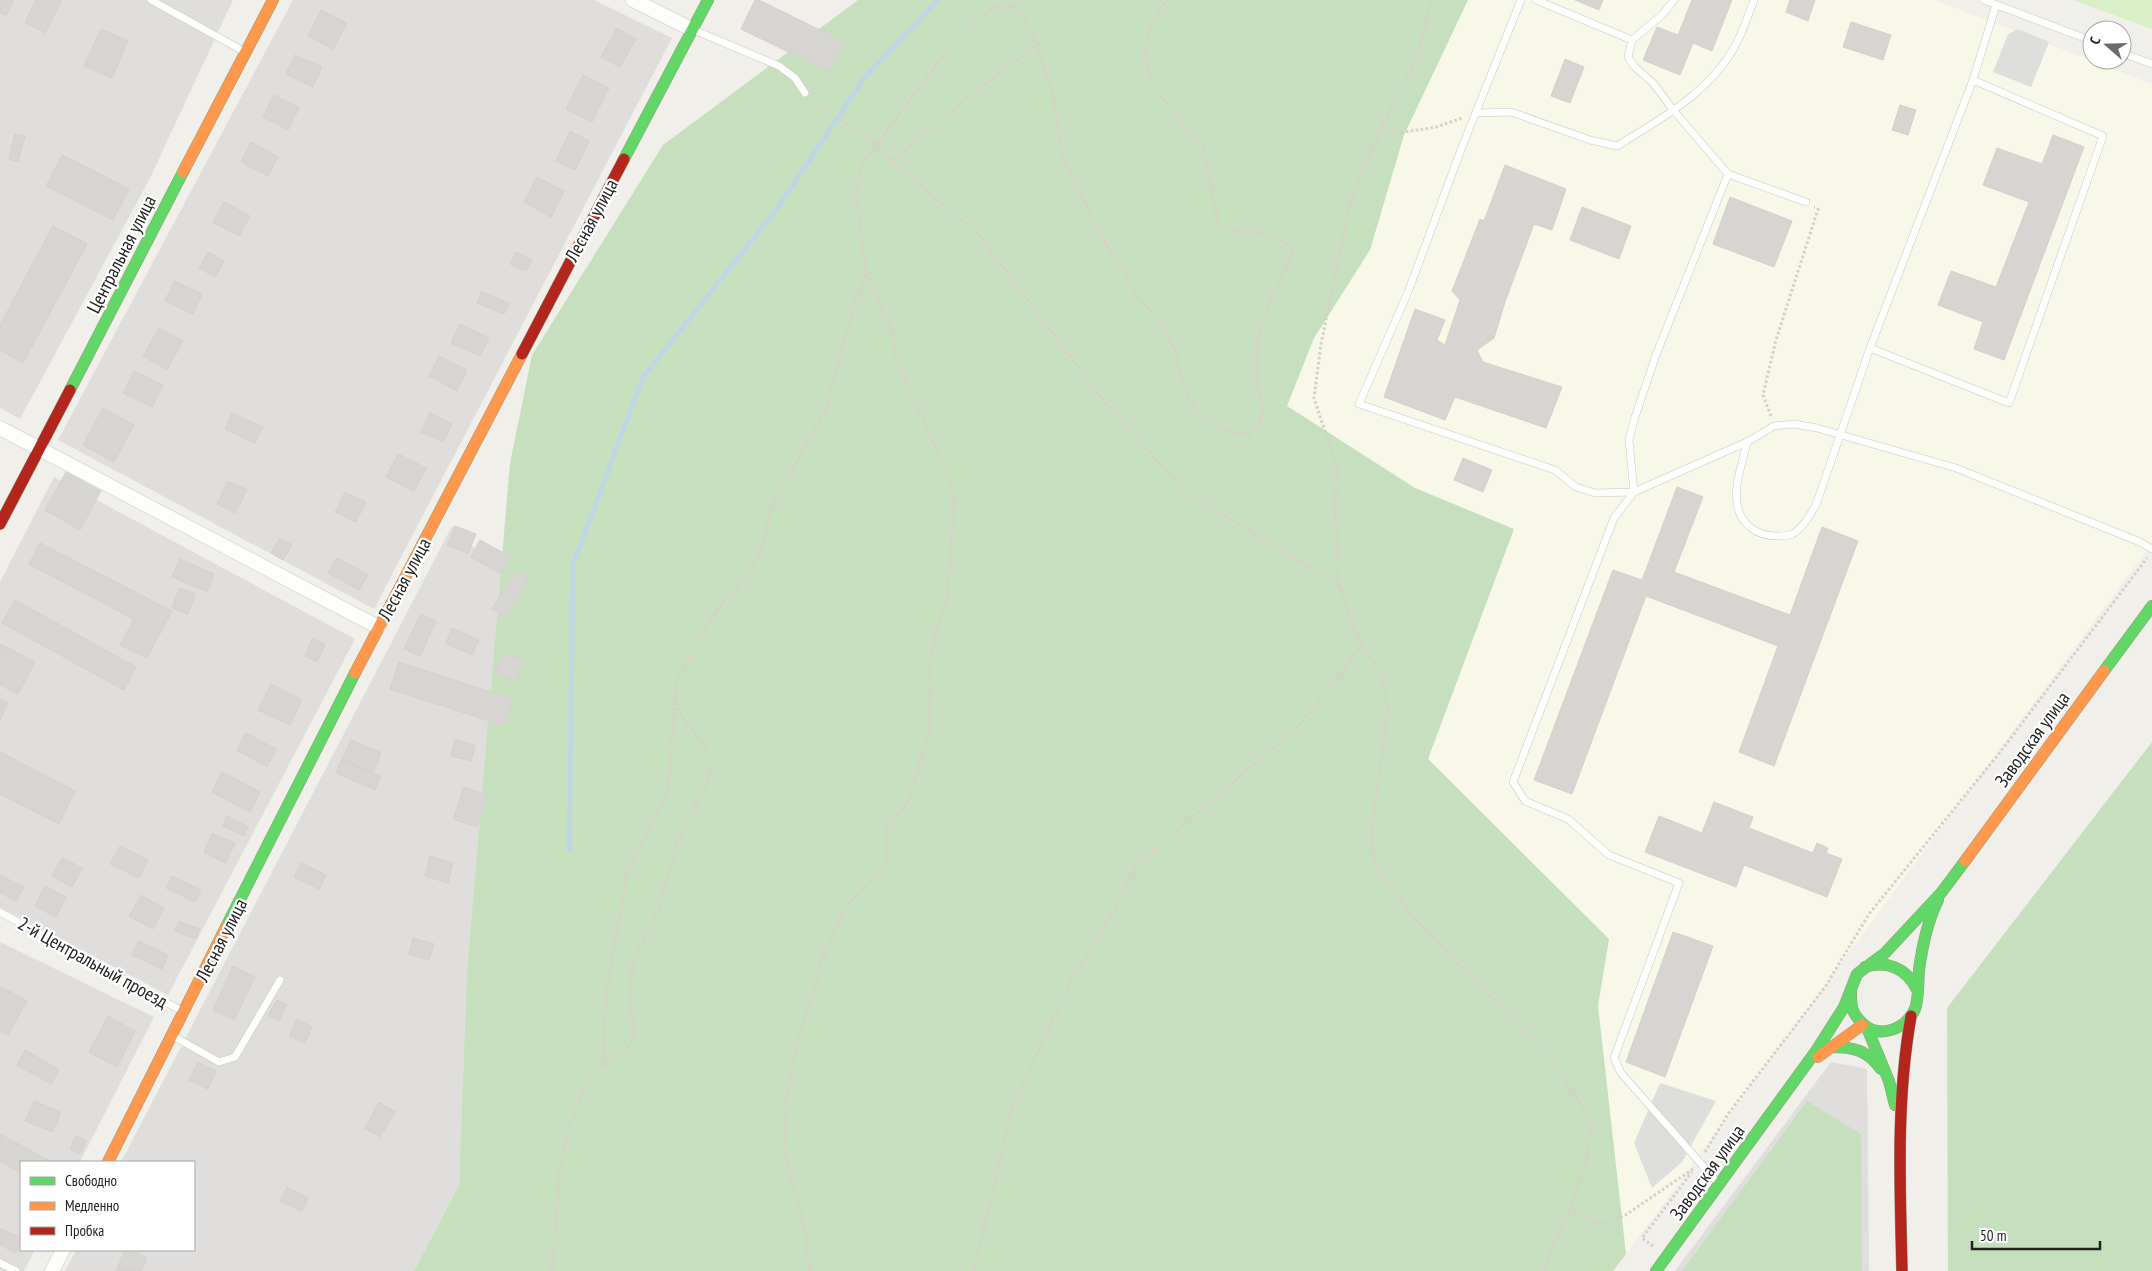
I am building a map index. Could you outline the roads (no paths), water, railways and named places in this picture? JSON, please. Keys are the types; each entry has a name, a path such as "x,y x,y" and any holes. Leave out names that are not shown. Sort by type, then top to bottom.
{"street":[{"name":"Центральная улица","path":"0,524 273,0"},
{"path":"633,0 691,29"},
{"name":"Лесная улица","path":"109,1161 378,627 691,29 708,0"},
{"path":"0,428 378,627"},
{"name":"Заводская улица","path":"1941,893 2152,606"},
{"path":"1786,1094 1831,1029 1844,1007 1857,974 1885,952 1941,893"},
{"path":"1786,1094 1813,1062 1831,1047 1864,1026 1883,1031 1896,1029 1904,1025 1911,1016 1915,1008 1916,988 1933,910 1941,893"},
{"path":"1864,967 1873,963 1888,964 1910,976 1914,980 1916,988"},
{"path":"1851,992 1851,1008 1864,1026 1889,1081 1900,1134"},
{"path":"1902,1271 1900,1134 1905,1041 1911,1016"},
{"path":"1831,1047 1854,1047 1866,1052 1889,1081"},
{"name":"Заводская улица","path":"1656,1271 1786,1094"},
{"path":"52,1271 62,1251"}],"lane":[{"path":"151,0 245,52"},
{"path":"1521,0 1462,147 1408,292 1359,404 1555,470 1576,487 1596,493 1634,492 1747,442 1774,426 1794,424 1839,434 1956,468 2140,542 2152,550"},
{"path":"1536,0 1632,40"},
{"path":"1674,0 1662,15 1632,40 1628,57 1634,66 1653,83 1674,111 1728,174 1806,202"},
{"path":"1477,113 1511,112 1590,140 1618,146 1674,111 1716,74 1736,46 1754,0"},
{"path":"1984,0 2082,38"},
{"path":"1747,442 1737,491 1737,503 1741,514 1754,532 1766,536 1792,534 1806,521 1816,505 1870,348 1973,80 1996,4"},
{"path":"691,29 780,66 796,78 805,93"},
{"path":"2132,57 2152,64"},
{"path":"1870,348 2009,403 2103,136 1973,80"},
{"path":"1719,1185 1621,1073 1614,1058 1679,883 1609,855 1568,819 1525,801 1513,782 1614,518 1634,492 1629,440 1635,417 1656,355 1728,174"},
{"name":"2-й Центральный проезд","path":"0,912 185,1012"},
{"path":"173,1036 219,1062 235,1057 280,980"},
{"path":"0,1263 16,1271"}],"waterway":[{"path":"569,851 573,565 643,377 779,206 865,77 938,0"}]}
